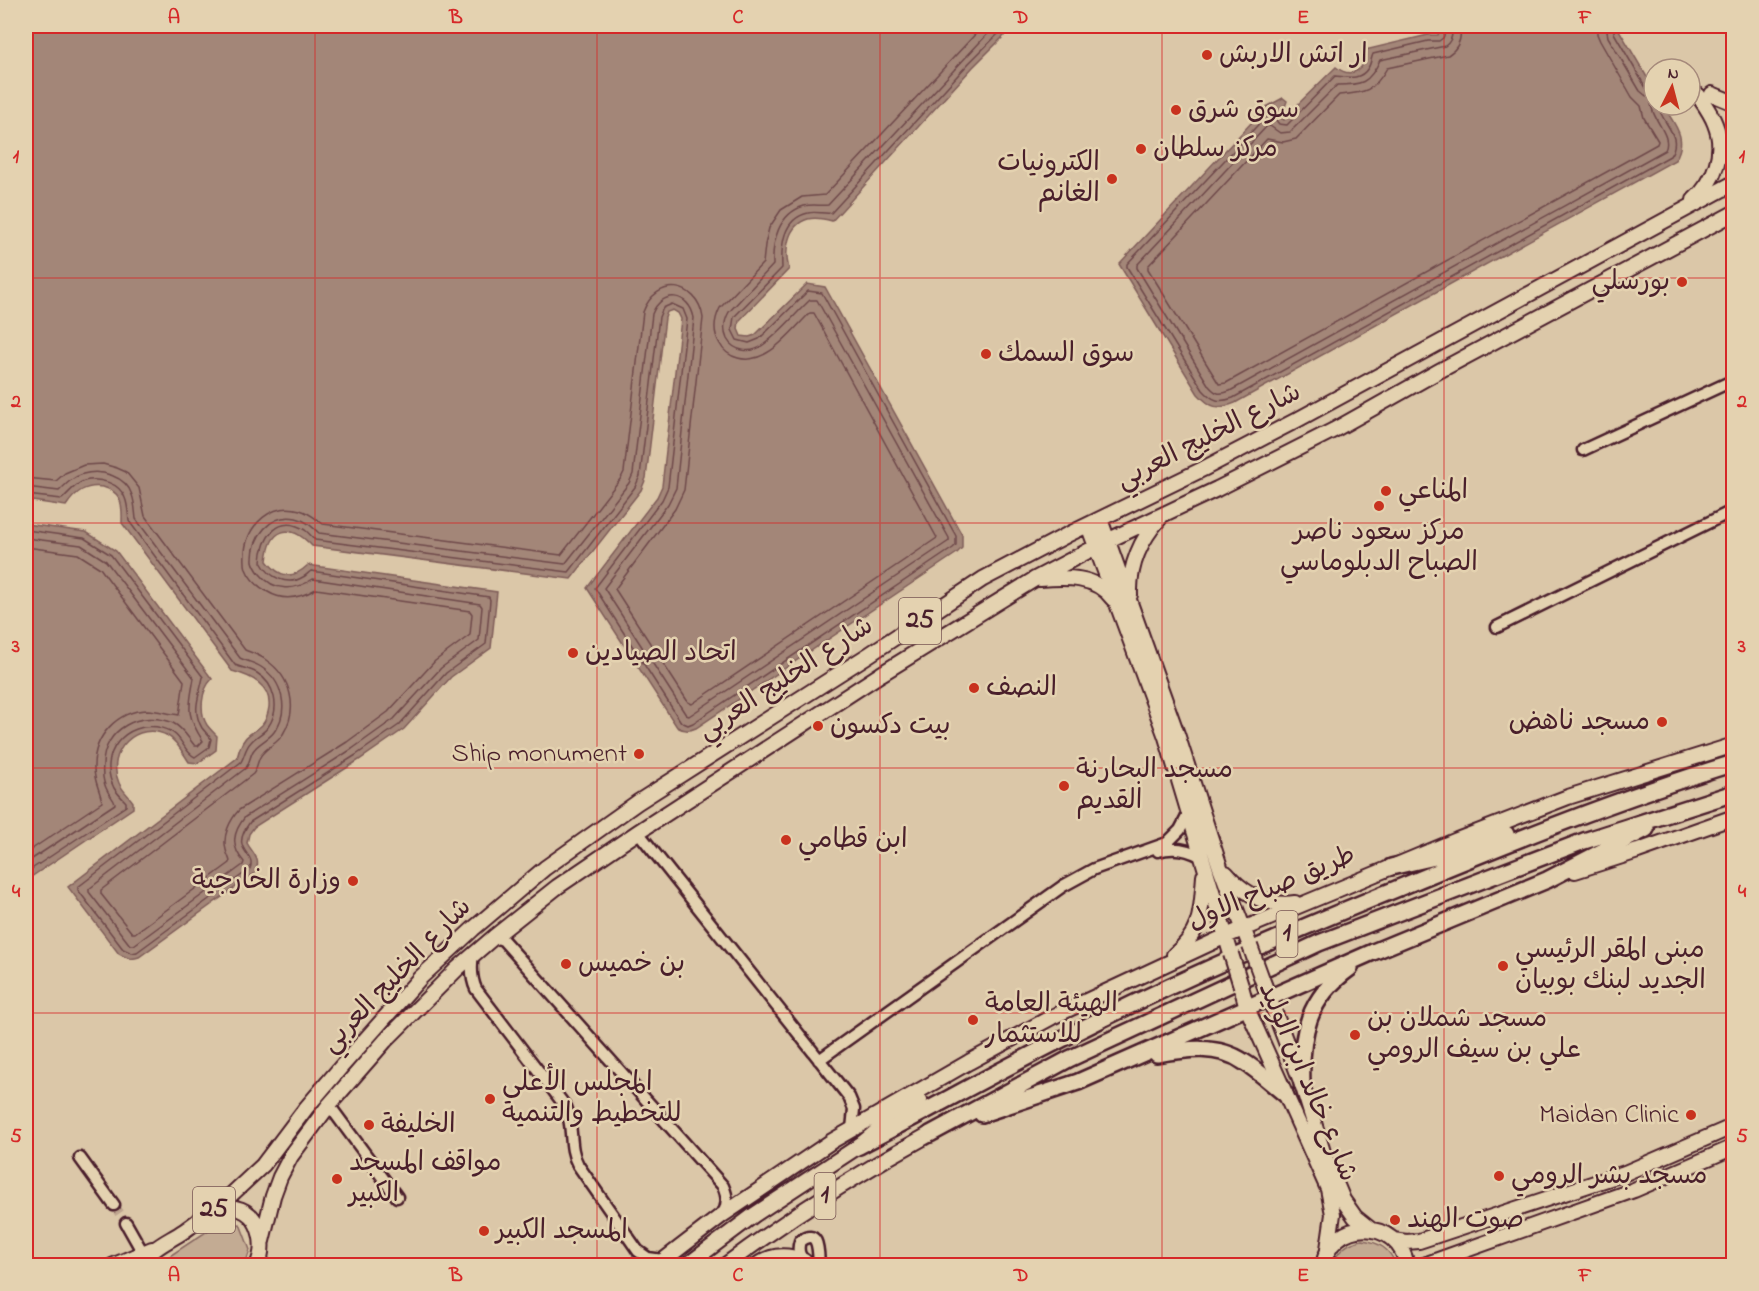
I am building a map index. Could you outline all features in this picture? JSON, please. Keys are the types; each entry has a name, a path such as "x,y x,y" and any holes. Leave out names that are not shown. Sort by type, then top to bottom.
{"highway":[{"name":"طريق صباح الاول","path":"859,1146 1075,1032 1200,972 1576,817 1678,780 1734,763"},
{"name":"1","path":"930,1134 1069,1059 1319,943 1584,841 1734,793"},
{"path":"945,1126 1078,1082 1373,952 1547,880 1687,808"},
{"path":"1391,867 1435,857 1540,824 1576,817"},
{"path":"1302,1084 1303,1037 1318,1002 1333,982 1373,952"},
{"path":"1136,1057 1186,1049 1222,1052 1243,1061 1285,1094"}],"main road":[{"path":"1712,94 1734,103"},
{"path":"1670,217 1701,194 1713,177 1719,157 1716,125 1702,102"},
{"name":"شارع الخليج العربي","path":"216,1209 263,1165 306,1108 420,978 545,867 638,802 983,579 1297,420 1734,183"},
{"name":"شارع الخليج العربي","path":"262,1241 280,1177 291,1156 329,1105 385,1041 473,954 557,887 881,674 1035,579 1334,430 1734,213"},
{"path":"1712,225 1734,218"},
{"path":"1035,579 1064,577 1087,581 1101,588 1124,606 1139,550 1152,527 1164,513"},
{"name":"شارع خالد ابن الوليد","path":"1094,522 1124,606 1190,813 1247,1008 1328,1189 1332,1202 1333,1223 1324,1260"},
{"name":"شارع خالد ابن الوليد","path":"1124,606 1173,724 1220,867 1302,1084 1323,1152 1343,1200 1355,1217 1370,1229"},
{"name":"طريق صباح الاول","path":"659,1263 799,1162 852,1129 1052,1017 1243,928 1568,796 1734,745"},
{"path":"1547,880 1734,817"},
{"path":"1162,964 1181,949 1193,934 1201,914 1204,862"},
{"path":"1220,867 1238,886 1258,900 1283,905 1309,901"},
{"path":"859,1146 895,1116 1052,1017"},
{"path":"1393,1239 1406,1242 1435,1236 1625,1173 1734,1126"},
{"name":"1","path":"724,1266 771,1231 869,1168 930,1134"},
{"name":"1","path":"686,1266 754,1215 859,1146"},
{"path":"1435,1236 1427,1251 1427,1263 1634,1190 1734,1148"},
{"name":"25","path":"112,1266 146,1255 216,1209 238,1208 249,1214 257,1224 262,1241 258,1265"},
{"path":"1324,1260 1342,1235 1351,1231 1370,1229 1387,1234 1393,1239 1403,1252 1407,1266"},
{"path":"756,1266 762,1261 781,1256 795,1257 807,1263"}],"street":[{"path":"1583,450 1734,380"},
{"path":"1497,627 1734,510"},
{"path":"1163,847 1180,830 1190,813"},
{"path":"638,832 852,1102 854,1115 852,1129"},
{"path":"821,1062 1063,886 1094,869 1163,847 1182,849 1204,862"},
{"path":"494,937 503,940 723,1186 727,1207 722,1216"},
{"path":"473,954 471,972 476,989 570,1115 573,1153 578,1165 638,1251 659,1263"},
{"path":"329,1105 397,1197"},
{"path":"80,1158 114,1205"},
{"path":"126,1223 146,1255"},
{"path":"807,1263 799,1254 798,1244 801,1239 812,1238 819,1246 819,1266"}],"shaded area":[{"path":"240,1224 250,1250 245,1265 156,1265 215,1226"},
{"path":"1362,1240 1374,1242 1383,1247 1391,1255 1396,1265 1333,1265 1344,1248"}],"water":[{"path":"26,26 1014,26 973,67 832,221 811,218 795,227 787,247 789,269 739,321 738,329 741,336 755,335 807,284 825,287 962,535 962,548 696,728 686,730 677,727 587,588 657,497 662,486 681,319 673,310 667,312 646,478 641,490 571,579 312,546 304,538 288,531 276,535 272,541 267,561 281,574 297,573 308,565 497,592 491,648 451,677 404,729 254,827 247,843 257,860 255,873 139,957 129,958 119,954 68,887 237,758 247,736 265,721 269,710 269,699 263,687 253,679 232,671 122,523 121,504 114,492 97,486 86,488 77,493 66,506 26,500"},
{"path":"1421,26 1620,26 1619,30 1642,69 1642,117 1670,117 1678,131 1681,145 1675,160 1235,403 1223,407 1211,405 1198,394 1119,264 1266,107 1283,98 1287,101 1281,118 1284,120 1336,67 1342,71 1353,72 1361,67 1365,50 1428,35 1438,35 1439,31 1421,28"},
{"path":"26,524 86,532 116,551 212,679 205,689 202,708 204,720 217,736 216,750 198,763 189,762 168,736 156,732 135,735 120,750 116,760 120,786 133,802 133,808 31,877 26,876"}],"tunnel":[{"path":"114,1205 126,1223"}],"place":[{"name":"ار اتش الاربش","path":"1207,55"},
{"name":"سوق شرق","path":"1176,110"},
{"name":"مركز سلطان","path":"1141,149"},
{"name":"الكترونيات الغانم","path":"1112,179"},
{"name":"بورسلي","path":"1682,282"},
{"name":"سوق السمك","path":"986,354"},
{"name":"المناعي","path":"1386,491"},
{"name":"مركز سعود ناصر الصباح الدبلوماسي","path":"1379,506"},
{"name":"اتحاد الصيادين","path":"573,653"},
{"name":"النصف","path":"974,688"},
{"name":"مسجد ناهض","path":"1662,722"},
{"name":"بيت دكسون","path":"818,726"},
{"name":"Ship monument","path":"639,754"},
{"name":"مسجد البحارنة القديم","path":"1064,786"},
{"name":"ابن قطامي","path":"786,840"},
{"name":"وزارة الخارجية","path":"353,881"},
{"name":"بن خميس","path":"566,964"},
{"name":"مبنى المقر الرئيسي الجديد لبنك بوبيان","path":"1503,966"},
{"name":"الهيئة العامة للاستثمار","path":"973,1020"},
{"name":"مسجد شملان بن علي بن سيف الرومي","path":"1355,1035"},
{"name":"المجلس الأعلى للتخطيط والتنمية","path":"490,1099"},
{"name":"Maidan Clinic","path":"1691,1115"},
{"name":"الخليفة","path":"369,1125"},
{"name":"مسجد بشر الرومي","path":"1499,1176"},
{"name":"مواقف المسجد الكبير","path":"337,1179"},
{"name":"صوت الهند","path":"1395,1220"},
{"name":"المسجد الكبير","path":"484,1231"}]}
